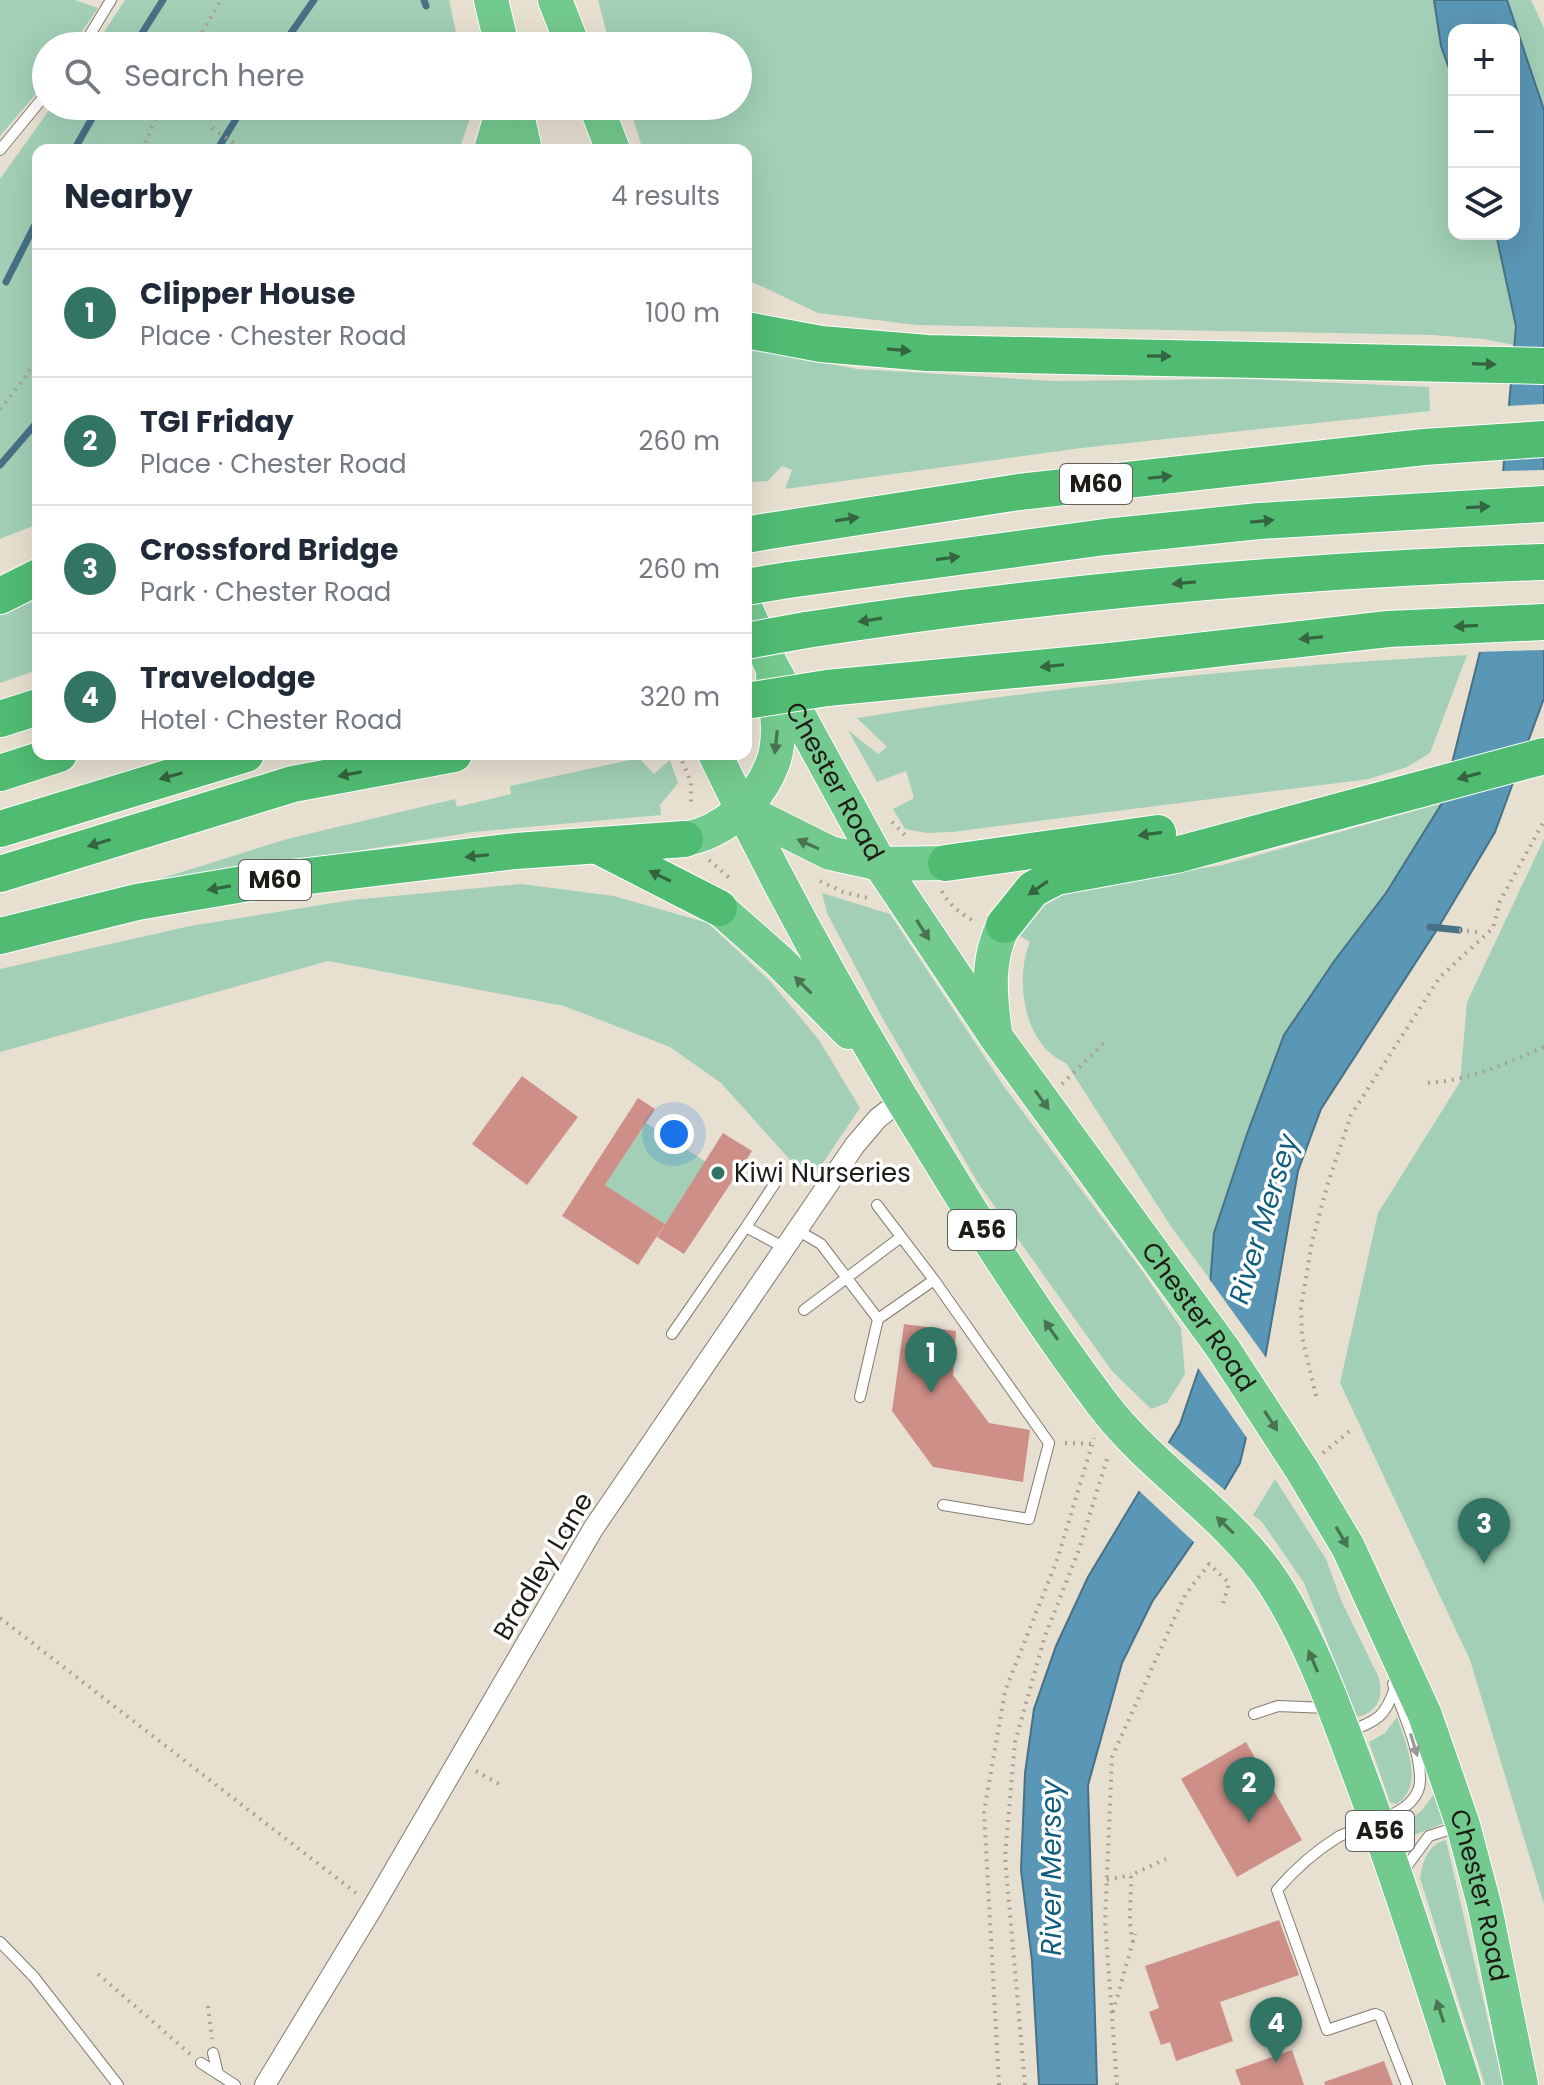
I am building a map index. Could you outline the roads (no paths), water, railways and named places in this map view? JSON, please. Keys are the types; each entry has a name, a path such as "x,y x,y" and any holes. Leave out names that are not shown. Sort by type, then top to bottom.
{"highway":[{"path":"491,0 499,32"},
{"path":"548,0 557,32"},
{"path":"555,0 568,32"},
{"path":"493,144 500,120"},
{"path":"518,120 524,144"},
{"path":"582,120 588,144"},
{"path":"601,120 611,144"},
{"path":"752,309 821,344"},
{"path":"752,331 821,344 927,353 1544,366"},
{"name":"M60","path":"758,533 1019,492 1424,447 1544,439"},
{"name":"M60","path":"752,586 1105,537 1259,521 1544,504"},
{"path":"692,838 726,824 742,809 773,764 777,712 759,653 806,630 954,607 1105,590 1401,566 1544,562"},
{"path":"0,596 32,580"},
{"path":"752,700 827,688 1110,661 1388,629 1544,622"},
{"name":"Chester Road","path":"752,629 759,653 880,864 996,1037 1224,1350 1348,1547 1425,1715 1463,1825 1485,1908 1521,2085"},
{"path":"0,719 32,709"},
{"path":"996,1037 990,996 992,961 1004,925 1033,889 1056,877 1176,855 1544,756"},
{"path":"0,773 40,760"},
{"path":"0,829 226,760"},
{"path":"0,874 293,784 422,760"},
{"name":"A56","path":"718,760 878,1060 994,1249 1096,1394 1149,1457 1239,1539 1275,1585 1302,1636 1339,1721 1397,1878 1464,2085"},
{"path":"742,809 830,853 880,864 946,863 1338,810"},
{"name":"M60","path":"0,936 137,902 243,884 516,851 692,838"},
{"name":"M60","path":"600,847 719,908"},
{"path":"719,908 779,961 878,1060"}],"street":[{"name":"Bradley Lane","path":"265,2085 373,1907 593,1529 855,1145 878,1118 901,1100"}],"lane":[{"path":"92,32 111,0"},
{"path":"0,150 32,111"},
{"path":"672,1334 779,1177"},
{"path":"877,1205 1049,1443 1029,1519 943,1505"},
{"path":"746,1227 785,1248"},
{"path":"797,1230 821,1244 878,1319"},
{"path":"804,1310 901,1237"},
{"path":"860,1397 878,1319 934,1280"},
{"path":"1379,1615 1395,1688 1419,1761 1421,1784 1414,1799 1377,1823 1340,1836 1298,1865 1277,1890 1327,2030 1375,2014 1380,2016 1407,2085"},
{"path":"1254,1714 1278,1706 1339,1721 1367,1724 1387,1711 1395,1688"},
{"path":"1397,1878 1429,1836 1463,1825"},
{"path":"0,1942 34,1977 118,2085"},
{"path":"213,2053 218,2074"},
{"path":"201,2063 235,2085"}],"water":[{"path":"1434,0 1507,0 1515,24 1448,24 1448,65 1441,46"},
{"name":"River Mersey","path":"1520,39 1544,110 1544,698 1495,832 1438,928 1321,1109 1298,1171 1266,1353 1240,1463 1194,1541 1152,1602 1122,1663 1088,1785 1097,2085 1039,2085 1032,1961 1021,1870 1025,1773 1034,1709 1056,1646 1088,1577 1180,1424 1205,1351 1214,1233 1284,1035 1386,893 1442,803 1491,608 1516,326 1497,240 1520,240"}],"waterway":[{"path":"143,32 163,0"},
{"path":"292,32 314,0"},
{"path":"424,0 426,6"},
{"path":"77,144 91,120"},
{"path":"221,144 235,120"},
{"path":"6,282 32,231"},
{"path":"0,465 32,428"},
{"path":"1430,927 1459,930"}],"place":[{"name":"Kiwi Nurseries","path":"718,1173"},
{"name":"Clipper House","path":"931,1393"},
{"name":"Crossford Bridge","path":"1484,1564"},
{"name":"TGI Friday","path":"1249,1823"},
{"name":"Travelodge","path":"1276,2063"}]}
